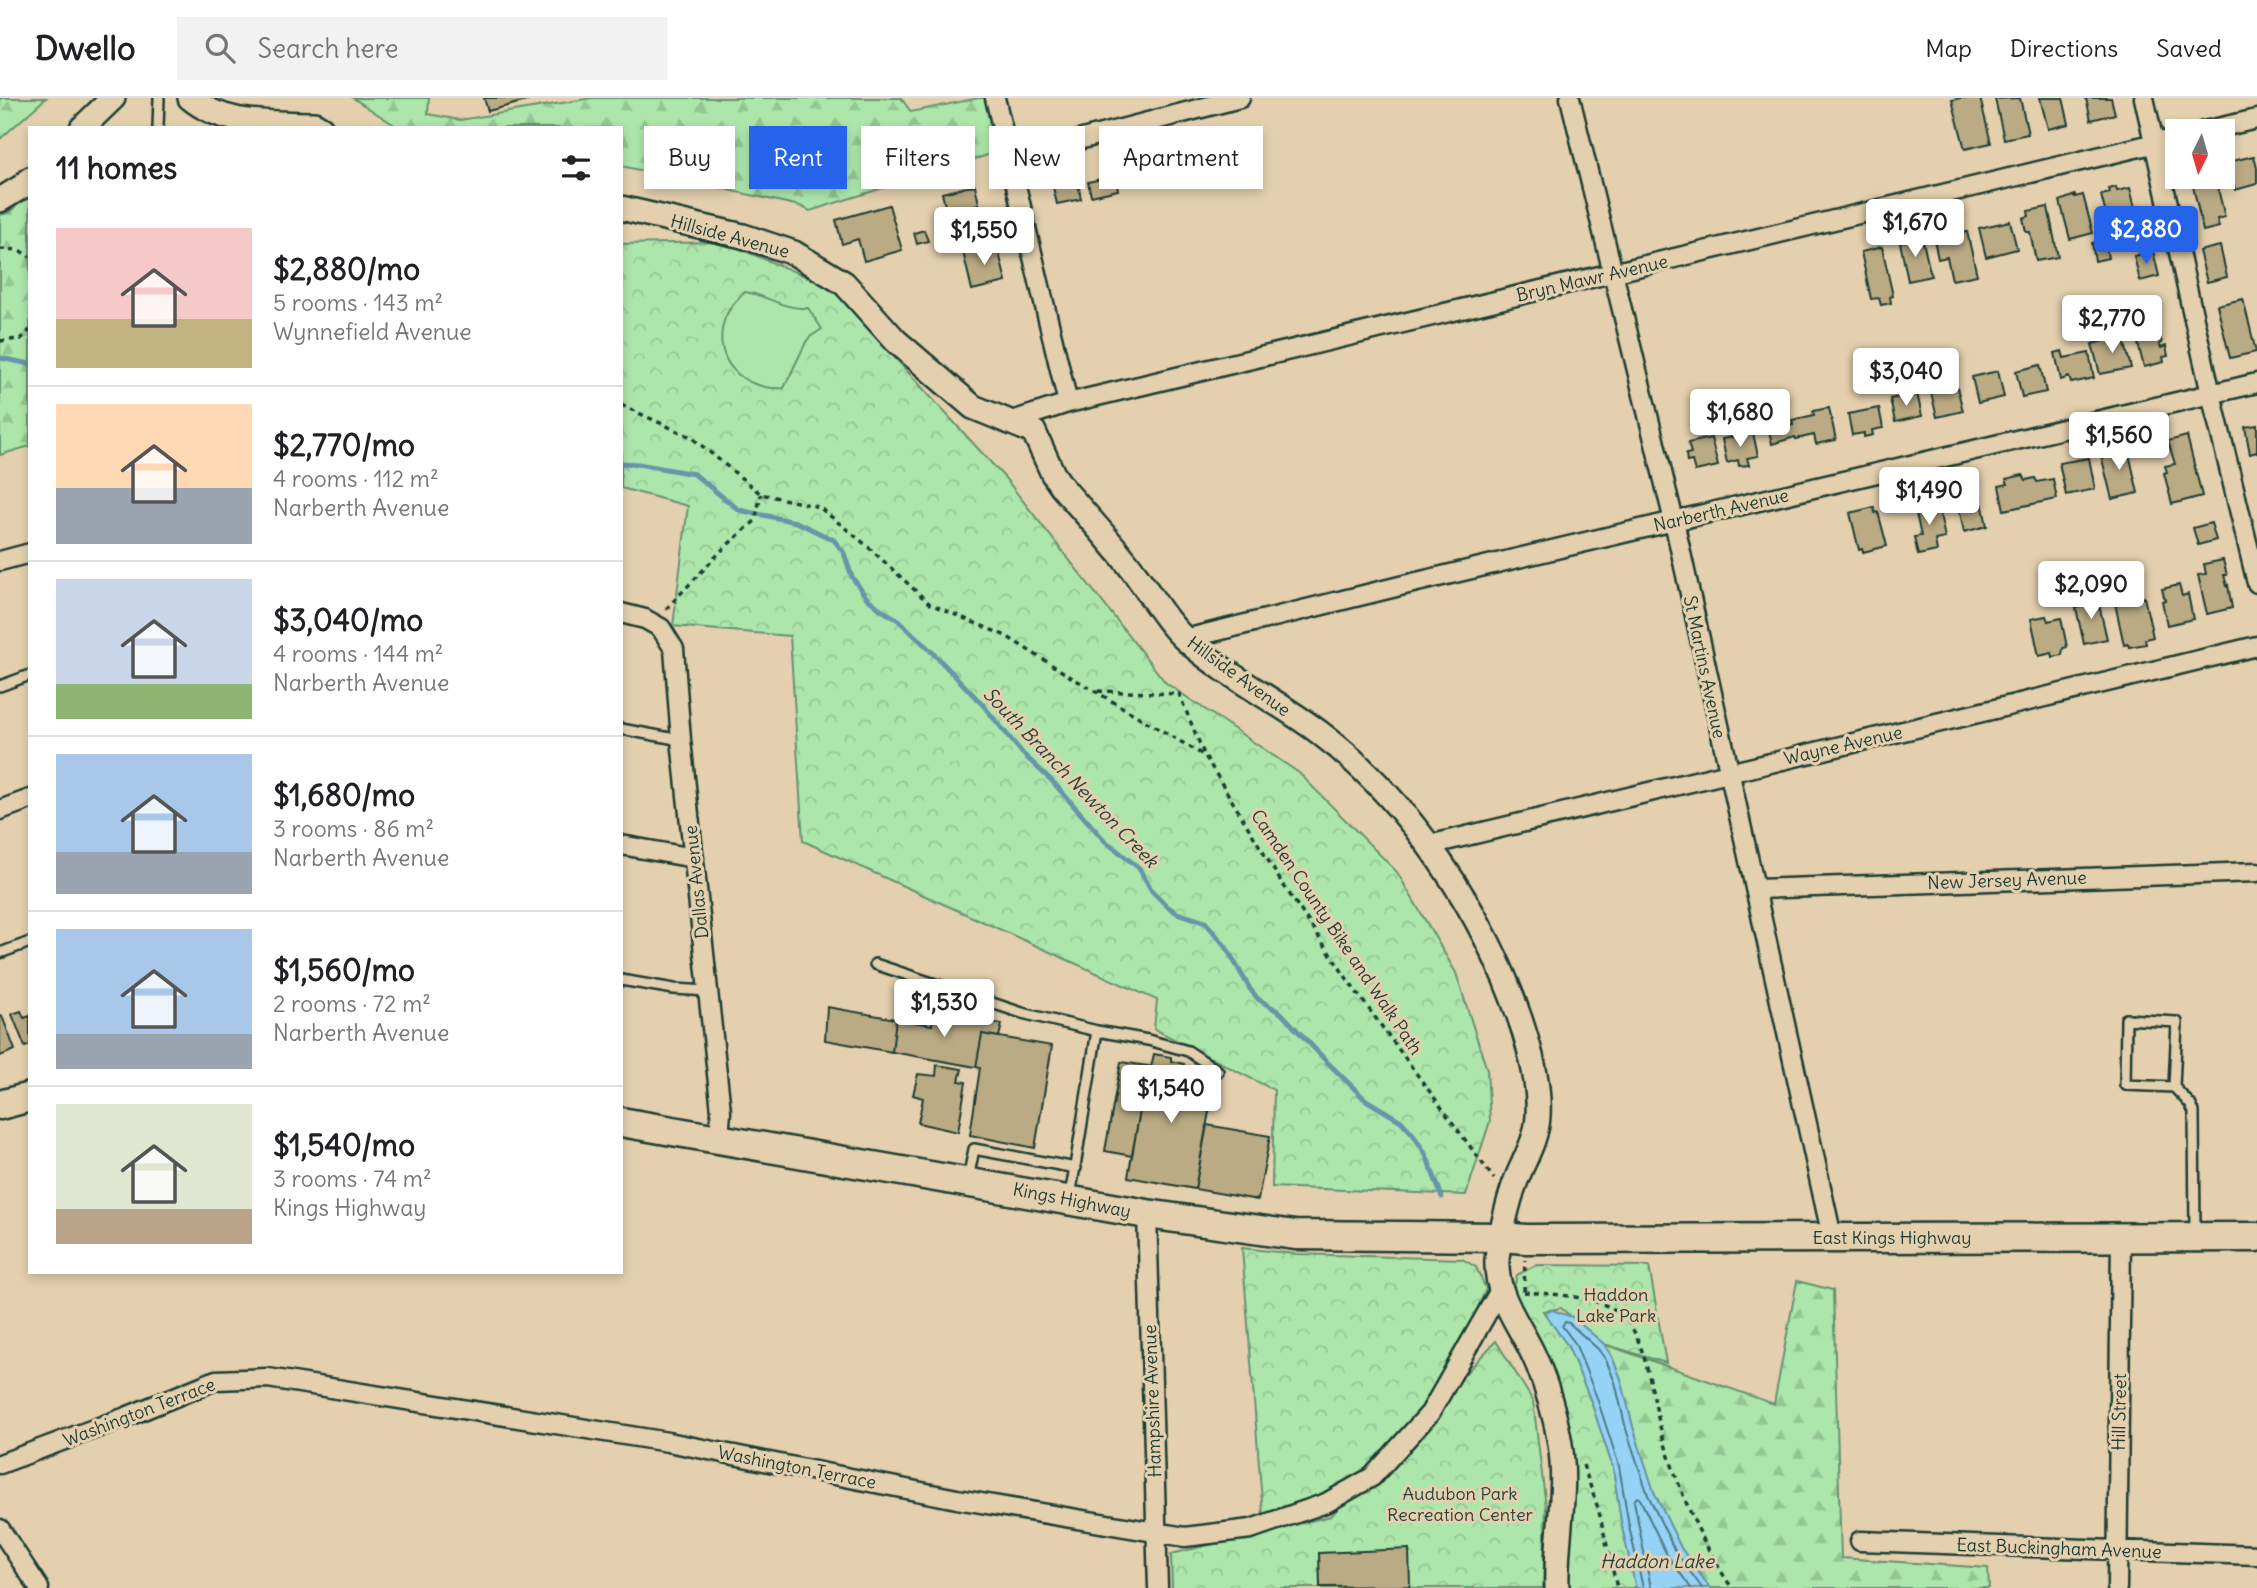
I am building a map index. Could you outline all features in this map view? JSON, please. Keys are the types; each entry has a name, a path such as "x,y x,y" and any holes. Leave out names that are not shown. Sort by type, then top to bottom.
{"main road":[{"path":"0,1105 28,1098"},
{"name":"Kings Highway","path":"623,1122 1147,1214 1295,1235 1514,1238"},
{"name":"East Kings Highway","path":"1514,1238 2257,1237"}],"street":[{"path":"84,126 113,98"},
{"path":"190,98 218,116 245,121 318,126"},
{"path":"995,98 1002,126"},
{"path":"1085,138 1240,98"},
{"name":"St Martins Avenue","path":"1570,98 1674,521 1832,1237"},
{"path":"2144,98 2257,583"},
{"path":"2235,124 2257,119"},
{"name":"Bryn Mawr Avenue","path":"1009,422 1068,403 2165,141"},
{"path":"1016,189 1068,403"},
{"name":"Hillside Avenue","path":"623,208 766,242 794,253 844,283 895,341 973,407 1034,432 1053,474 1062,487 1132,569 1169,622 1185,639 1227,672 1321,734 1391,800 1429,845 1476,917 1509,986 1528,1044 1535,1080 1538,1117 1529,1151 1514,1184 1510,1201 1514,1238 1497,1259 1500,1290"},
{"name":"Narberth Avenue","path":"1185,639 2257,383"},
{"path":"0,561 28,554"},
{"path":"623,614 657,626"},
{"name":"Dallas Avenue","path":"657,626 674,649 681,740 721,1111 719,1139"},
{"name":"Wayne Avenue","path":"1429,845 2257,646"},
{"path":"0,810 28,800"},
{"path":"623,845 694,858"},
{"name":"New Jersey Avenue","path":"1756,889 2257,872"},
{"name":"Hampshire Avenue","path":"1147,1214 1158,1588"},
{"name":"Hill Street","path":"2117,1588 2121,1237"},
{"path":"1500,1290 1536,1359 1560,1444 1564,1498 1557,1588"},
{"name":"Washington Terrace","path":"0,1464 216,1380 268,1378 668,1442 957,1499 1185,1537 1251,1529 1326,1503 1372,1478 1430,1413 1500,1290"},
{"path":"0,1529 39,1588"},
{"name":"East Buckingham Avenue","path":"1860,1541 2257,1555"}],"lane":[{"path":"158,126 159,98"},
{"path":"0,686 28,676"},
{"path":"623,729 681,740"},
{"path":"0,953 28,943"},
{"path":"875,964 1023,1013 1188,1051 1218,1071"},
{"path":"623,980 674,989 708,991"},
{"path":"2174,1087 2177,1022 2126,1019 2125,1086 2174,1087 2194,1112 2195,1237"},
{"path":"1070,1199 1097,1031"},
{"path":"968,1181 974,1149 1076,1168"}],"path":[{"path":"0,249 19,250 28,256"},
{"path":"0,341 21,339 28,332"},
{"name":"Camden County Bike and Walk Path","path":"623,406 691,437 761,494 819,507 865,544 930,604 1006,636 1205,756 1280,880 1352,986 1510,1201"},
{"path":"657,626 725,547 755,521 761,494"},
{"path":"1095,691 1179,694 1205,756"},
{"path":"1524,1292 1574,1296 1599,1303 1623,1317 1639,1340 1665,1444 1697,1529 1732,1588"}],"green space":[{"path":"0,98 46,98 0,139"},
{"path":"353,98 429,98 428,114 460,120 592,98 901,98 911,112 979,98 998,98 1005,126 989,126 989,155 975,159 975,126 861,126 861,189 880,189 810,211 800,206 724,189 735,189 735,126 644,126 644,171 623,166 623,126 396,126"},
{"path":"28,193 28,447 0,455 0,215 10,212"},
{"path":"723,242 829,286 1005,478 1166,683 1299,773 1397,872 1456,973 1487,1070 1490,1121 1466,1195 1272,1187 1274,1090 1154,1029 1157,1000 803,841 790,636 673,626 688,506 623,489 623,244"},
{"path":"745,292 783,305 808,308 822,329 806,342 784,388 769,388 743,378 726,359 722,347 725,318"},
{"path":"1242,1248 1296,1254 1462,1259 1476,1267 1486,1289 1458,1350 1441,1379 1403,1433 1380,1457 1325,1496 1263,1515"},
{"name":"Haddon Lake Park","path":"1536,1265 1649,1266 1666,1363 1604,1344 1561,1308 1543,1311 1568,1346 1591,1401 1613,1468 1622,1527 1636,1588 1561,1588 1569,1495 1512,1296 1517,1275"},
{"path":"1797,1281 1833,1290 1841,1558 1988,1568 1989,1588 1710,1588 1681,1548 1654,1492 1621,1379 1604,1344 1774,1404"},
{"name":"Audubon Park Recreation Center","path":"1496,1341 1533,1401 1546,1507 1543,1588 1172,1588 1171,1554 1331,1516"}],"water":[{"name":"Haddon Lake","path":"1552,1310 1572,1317 1604,1344 1612,1357 1654,1492 1681,1548 1710,1588 1636,1588 1622,1527 1613,1468 1591,1401 1568,1346 1545,1314"}],"building":[{"path":"484,98 534,98 534,99 488,111"},
{"path":"1980,98 1991,143 1965,149 1952,100"},
{"path":"2020,98 2028,134 2004,139 1995,99"},
{"path":"2040,98 2063,98 2069,124 2048,129"},
{"path":"2086,98 2111,98 2115,114 2091,120"},
{"path":"2254,156 2257,184 2235,190 2235,160"},
{"path":"1099,180 1099,189 1118,190 1091,196 1088,182"},
{"path":"975,185 979,204 971,206 976,231 952,237 942,193 975,189"},
{"path":"2116,187 2117,191 2130,188 2135,208 2140,206 2142,215 2137,216 2139,228 2127,231 2127,235 2119,237 2118,233 2111,235 2101,195 2110,193 2109,189"},
{"path":"1053,189 1079,189 1081,199 1057,204"},
{"path":"2194,189 2218,189 2225,217 2217,219 2219,227 2203,231"},
{"path":"2083,195 2093,233 2070,239 2060,201"},
{"path":"889,205 902,250 864,261 858,239 842,244 836,220"},
{"path":"2048,207 2058,257 2036,261 2030,232 2026,232 2023,218 2029,216 2028,211"},
{"path":"2010,221 2017,249 1986,257 1979,228"},
{"path":"924,230 928,241 917,244 914,233"},
{"path":"1967,232 1977,275 1952,280 1947,257 1938,259 1934,239"},
{"path":"1922,237 1931,276 1908,281 1900,242"},
{"path":"2105,240 2108,258 2095,261 2092,243"},
{"path":"997,244 1006,282 972,290 963,252"},
{"path":"2220,246 2227,277 2207,282 2199,251"},
{"path":"1882,247 1893,296 1890,297 1891,303 1881,305 1879,298 1871,299 1861,252"},
{"path":"2153,251 2159,276 2140,281 2134,256"},
{"path":"2243,299 2256,352 2230,358 2217,305"},
{"path":"2155,327 2162,343 2159,344 2161,348 2166,346 2168,356 2163,357 2164,362 2144,367 2135,332"},
{"path":"2123,336 2131,368 2100,374 2092,344"},
{"path":"2062,351 2064,358 2089,353 2094,378 2071,383 2069,377 2061,380 2055,353"},
{"path":"2040,365 2046,392 2022,397 2016,371"},
{"path":"1998,371 2004,397 1978,403 1972,377"},
{"path":"1957,387 1963,411 1937,417 1931,393"},
{"path":"1917,393 1922,416 1895,422 1890,399"},
{"path":"1829,408 1836,440 1816,444 1814,435 1772,444 1768,426 1784,422 1784,427 1793,425 1792,420"},
{"path":"1879,408 1883,428 1872,430 1873,435 1852,435 1848,414"},
{"path":"2257,425 2257,452 2250,454 2245,427"},
{"path":"1753,433 1758,456 1747,458 1749,465 1739,466 1738,460 1727,463 1722,439"},
{"path":"2187,436 2202,496 2172,504 2164,473 2167,472 2165,466 2175,464 2168,441"},
{"path":"1711,438 1718,466 1695,471 1692,461 1687,462 1686,454 1691,453 1688,443"},
{"path":"2127,445 2138,493 2112,499 2100,451"},
{"path":"2089,458 2095,489 2066,495 2059,463"},
{"path":"2023,475 2026,480 2035,478 2037,482 2053,479 2057,499 2004,510 1999,486 2008,484 2006,479"},
{"path":"1979,488 1987,526 1964,532 1956,493"},
{"path":"1933,499 1934,505 1938,505 1945,538 1935,540 1937,551 1918,555 1914,537 1921,536 1915,509 1918,509 1917,503"},
{"path":"1874,507 1875,513 1878,512 1887,546 1863,552 1862,549 1859,550 1850,513"},
{"path":"2211,523 2216,540 2198,545 2193,528"},
{"path":"2223,560 2232,608 2207,614 2198,575 2206,574 2204,564"},
{"path":"2179,585 2182,596 2188,594 2193,619 2167,625 2162,589"},
{"path":"2140,594 2141,598 2144,597 2153,637 2145,639 2146,644 2129,647 2128,644 2124,645 2115,603 2128,601 2127,597"},
{"path":"2097,596 2107,639 2084,644 2076,608 2085,606 2083,599"},
{"path":"2046,616 2048,621 2061,618 2067,647 2063,648 2062,655 2053,657 2052,653 2039,656 2031,619"},
{"path":"827,1007 896,1019 892,1052 825,1040"},
{"path":"21,1011 24,1018 28,1017 28,1046 25,1047 12,1014"},
{"path":"933,1013 1002,1024 999,1037 982,1034 976,1067 892,1052 896,1019 932,1025"},
{"path":"2,1016 15,1050 0,1056 0,1017"},
{"path":"982,1034 1052,1046 1035,1148 970,1135"},
{"path":"1154,1054 1171,1057 1171,1061 1184,1064 1182,1072 1215,1078 1195,1189 1128,1177 1148,1066 1151,1067"},
{"path":"1121,1062 1148,1066 1132,1156 1105,1151"},
{"path":"937,1065 962,1069 959,1081 966,1082 958,1132 918,1123 923,1098 913,1095 918,1074 936,1076"},
{"path":"1207,1125 1270,1136 1258,1200 1195,1189"},
{"path":"1409,1549 1410,1586 1320,1587 1319,1553"}],"waterway":[{"name":"South Branch Newton Creek","path":"0,358 28,364"},
{"name":"South Branch Newton Creek","path":"623,463 694,474 739,510 796,522 834,540 844,553 852,577 867,598 897,619 930,650 1105,841 1139,868 1152,891 1177,913 1205,922 1226,947 1258,999 1281,1013 1366,1100 1401,1121 1426,1155 1442,1197"}]}
